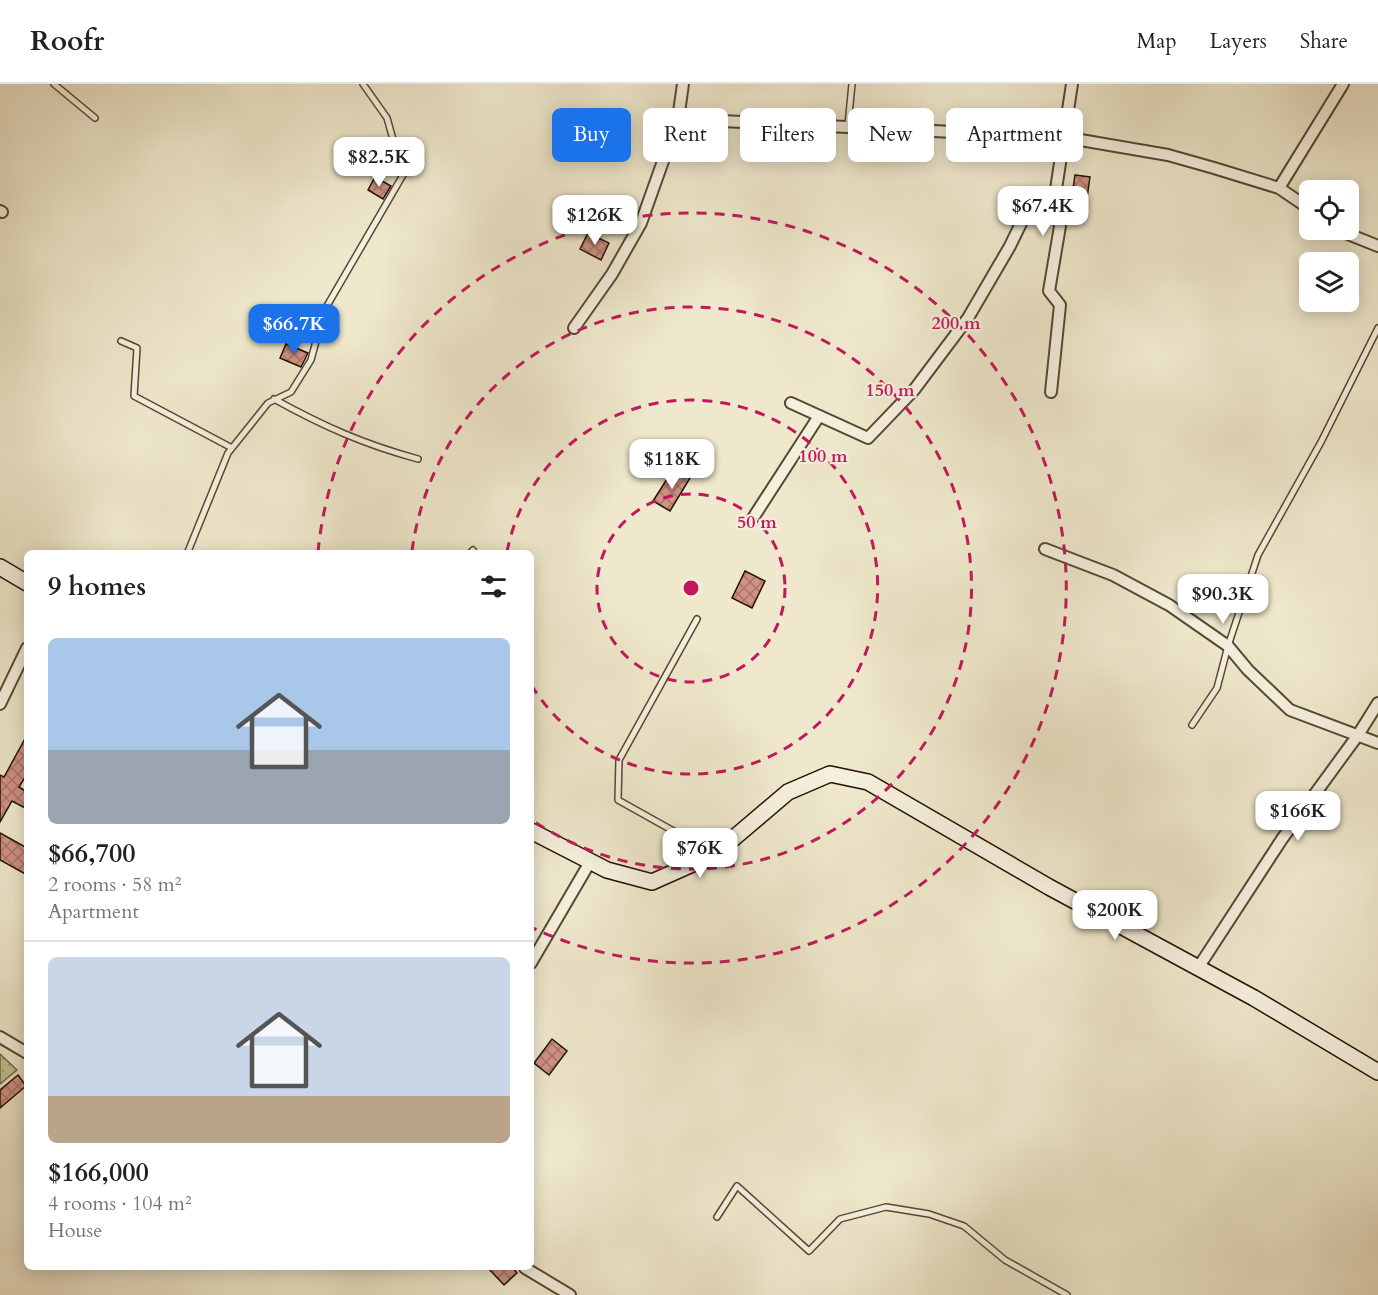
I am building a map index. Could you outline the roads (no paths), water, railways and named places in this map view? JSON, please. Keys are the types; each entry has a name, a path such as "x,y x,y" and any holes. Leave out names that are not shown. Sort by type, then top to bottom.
{"street":[{"path":"680,108 683,84"},
{"path":"1068,108 1072,84"},
{"path":"1279,188 1343,84"},
{"path":"728,121 848,125"},
{"path":"1083,140 1168,155 1279,188 1299,202"},
{"path":"574,328 612,274 641,223 663,162"},
{"path":"1051,392 1060,304 1049,291 1060,226 1055,196 1060,162"},
{"path":"791,403 868,438 914,390 968,318 1027,212 1055,196"},
{"path":"1359,238 1378,246"},
{"path":"753,518 819,416"},
{"path":"1045,549 1113,575 1170,605 1228,646 1248,670 1290,710 1378,743"},
{"path":"0,567 24,581"},
{"path":"0,704 24,654"},
{"path":"1198,968 1282,839 1358,735 1378,703"},
{"path":"534,833 607,870 652,882 715,854 788,792 830,774 868,782 1049,887 1254,998 1378,1072"},
{"path":"534,958 590,862"},
{"path":"0,1037 24,1051"},
{"path":"528,1270 570,1295"}],"lane":[{"path":"54,84 95,118"},
{"path":"189,550 228,453 267,403 291,392 311,360 324,311 403,175 387,118 363,84"},
{"path":"850,108 852,84"},
{"path":"1192,725 1217,688 1228,646 1258,555 1321,442 1378,328"},
{"path":"121,341 137,348 134,396 232,448"},
{"path":"274,399 351,438 418,459"},
{"path":"697,619 619,760 618,800 715,854"},
{"path":"717,1217 737,1186 809,1251 840,1219 886,1207 929,1214 964,1226 1005,1260 1067,1295"}]}
